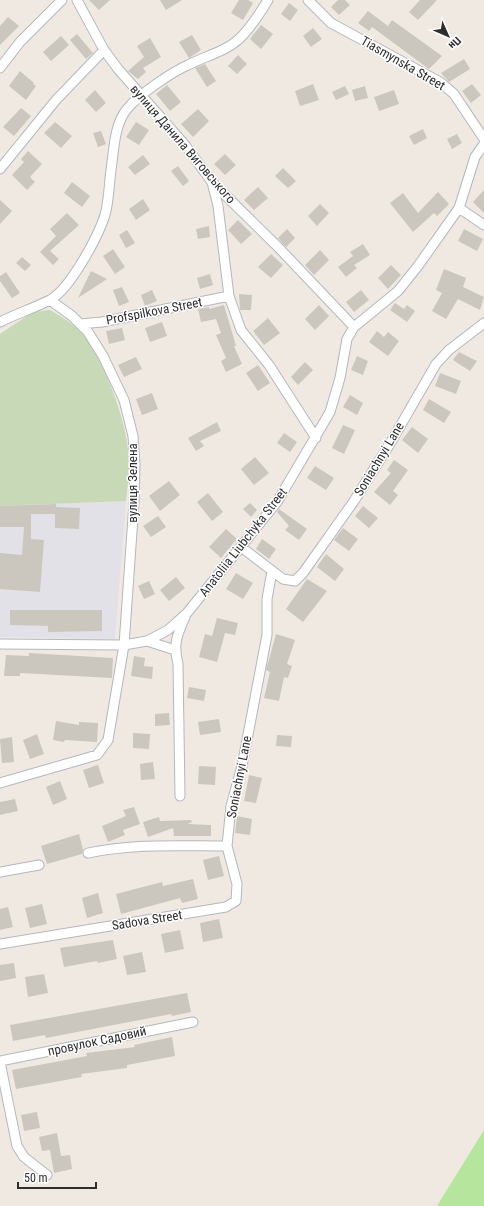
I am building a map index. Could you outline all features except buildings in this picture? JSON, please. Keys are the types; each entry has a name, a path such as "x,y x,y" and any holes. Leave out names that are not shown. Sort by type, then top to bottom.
{"street":[{"path":"0,68 20,42 62,0"},
{"name":"вулиця Данила Виговського","path":"77,0 104,50 141,96 185,145 212,182 278,247 354,327"},
{"path":"0,322 50,300 62,290 83,260 97,236 105,214 114,146 119,124 127,109 141,96 187,65 225,49 240,38 268,0"},
{"name":"Tiasmynska Street","path":"308,0 331,23 440,82 454,94 484,139"},
{"path":"0,169 56,100 104,50"},
{"name":"Anatoliia Liubchyka Street","path":"0,644 124,645 147,641 168,630 186,614 277,502 330,412 340,378 347,339 354,327 398,291 418,266 459,208 475,157 484,144"},
{"path":"212,182 218,206 229,296 241,330 269,365 316,438"},
{"path":"459,208 484,225"},
{"name":"Profspilkova Street","path":"80,324 102,322 229,296"},
{"name":"вулиця Зелена","path":"50,300 88,332 103,356 121,394 133,436 135,465 134,503 124,645"},
{"name":"Soniachnyi Lane","path":"241,547 283,579 295,581 304,573 375,468 436,364 449,350 484,323"},
{"name":"Soniachnyi Lane","path":"227,846 231,806 242,766 267,635 267,599 272,571"},
{"name":"Anatoliia Liubchyka Street","path":"180,796 178,664 175,650 177,636 186,614"},
{"path":"147,641 175,650"},
{"path":"0,783 97,755 108,740 124,645"},
{"path":"88,853 112,848 151,846 227,846"},
{"name":"Sadova Street","path":"0,944 226,907 236,901 237,884 227,846"},
{"path":"0,872 39,865"},
{"name":"провулок Садовий","path":"0,1062 193,1022"},
{"path":"0,1062 17,1146 24,1157 47,1175"}],"shaded area":[{"path":"126,501 115,639 0,637 0,506"}],"green space":[{"path":"50,310 64,318 84,336 101,364 116,398 126,435 128,452 129,471 126,501 0,506 0,334 33,312"},
{"path":"484,1130 484,1206 437,1206"}]}
